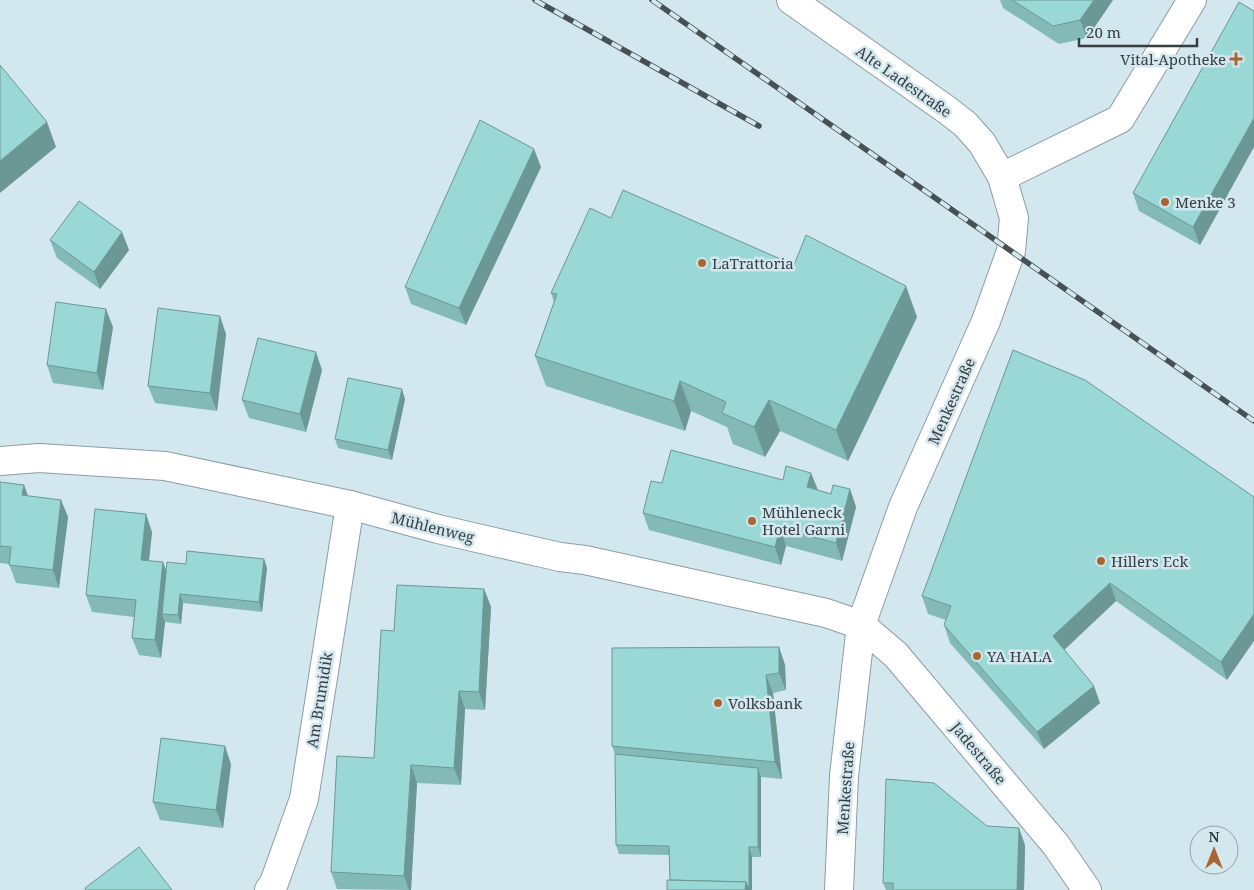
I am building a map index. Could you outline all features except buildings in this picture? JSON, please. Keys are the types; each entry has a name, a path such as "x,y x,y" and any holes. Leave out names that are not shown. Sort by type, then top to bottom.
{"street":[{"name":"Alte Ladestraße","path":"791,0 965,124 982,142 1002,177"},
{"path":"1002,177 1120,119 1192,0"},
{"name":"Menkestraße","path":"839,890 844,776 861,625 903,507 986,321 1011,251 1014,218 1002,177"},
{"name":"Mühlenweg","path":"0,460 40,458 166,466 350,505 475,538 826,613 861,625"},
{"name":"Am Brumidik","path":"269,890 274,883 304,799 350,505"},
{"name":"Jadestraße","path":"861,625 902,662 1056,846 1086,890"}],"railway":[{"path":"535,0 759,126"},
{"path":"652,0 1254,421"}],"place":[{"name":"Vital-Apotheke","path":"1236,59"},
{"name":"Menke 3","path":"1165,202"},
{"name":"LaTrattoria","path":"702,263"},
{"name":"Mühleneck Hotel Garni","path":"752,521"},
{"name":"Hillers Eck","path":"1101,561"},
{"name":"YA HALA","path":"977,656"},
{"name":"Volksbank","path":"718,703"}]}
